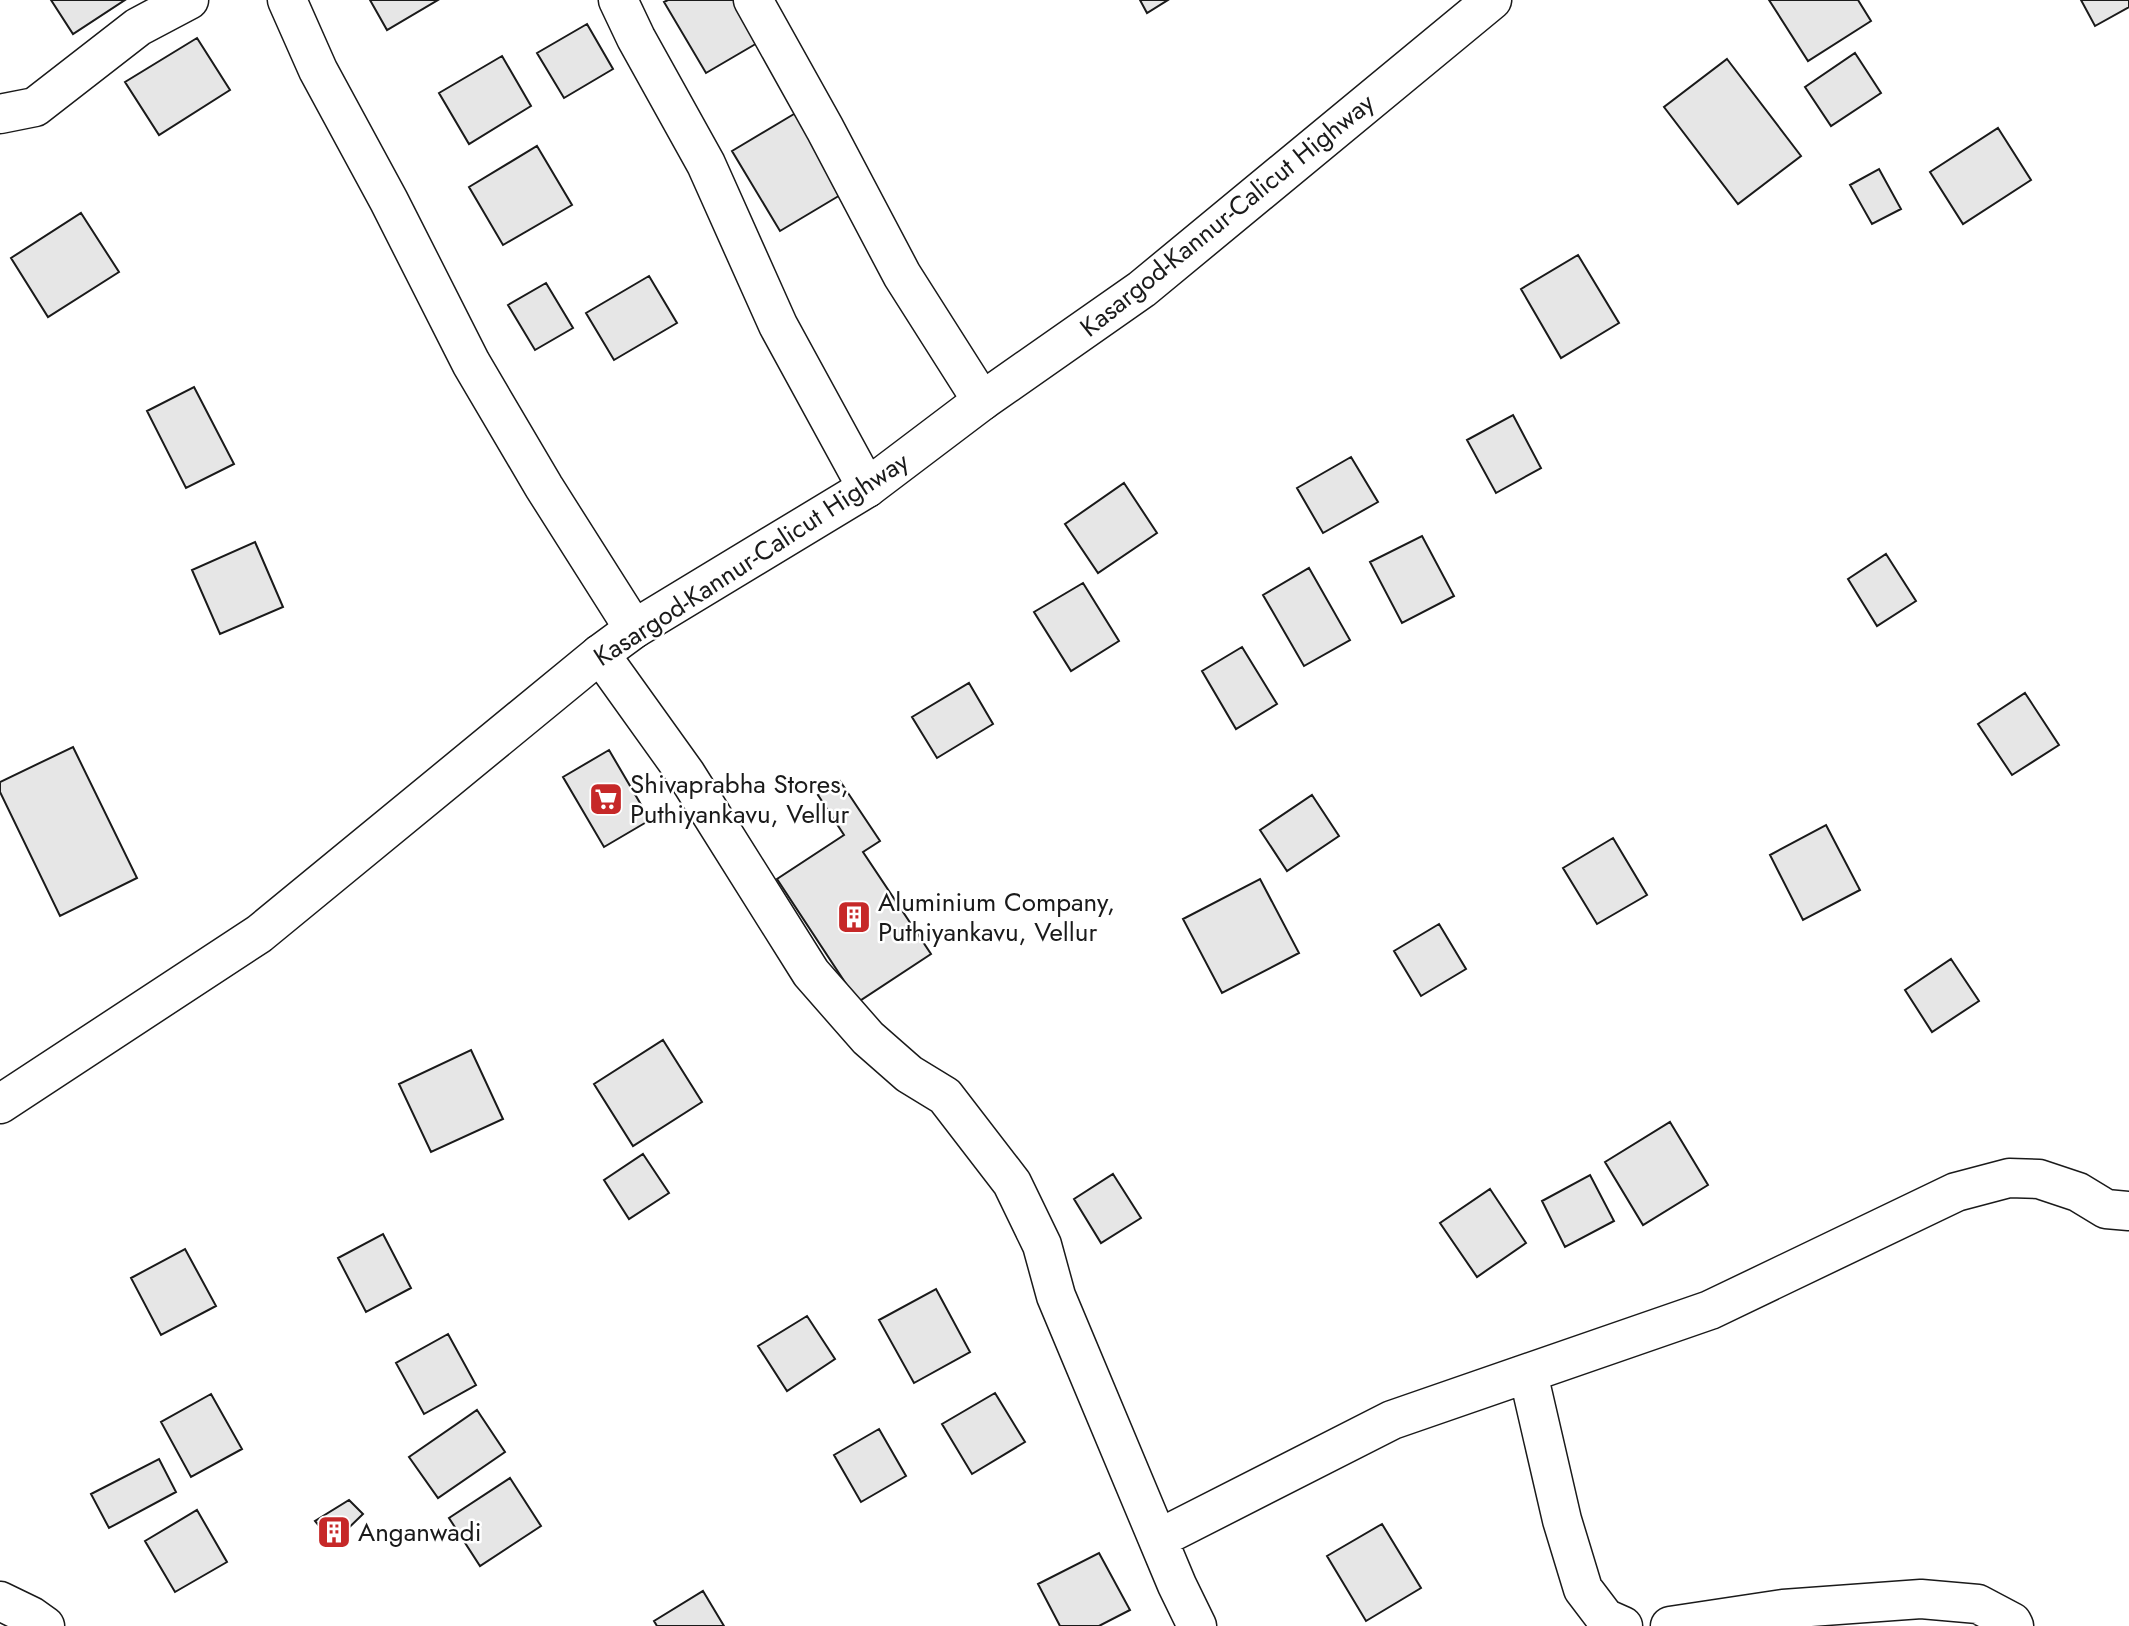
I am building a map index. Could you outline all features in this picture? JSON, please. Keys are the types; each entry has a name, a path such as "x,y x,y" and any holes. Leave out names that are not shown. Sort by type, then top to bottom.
{"main road":[{"path":"0,114 35,107 138,27 189,0"},
{"path":"287,0 318,70 390,201 471,363 634,629"},
{"path":"618,0 636,38 706,164 778,325 867,488"},
{"path":"753,0 902,275 982,401"},
{"name":"Kasargod-Kannur-Calicut Highway","path":"0,1104 259,934 634,629 867,488 982,401 1142,289 1492,0"},
{"path":"600,654 686,774 811,973 868,1038 909,1074 945,1096 1012,1183 1042,1245 1056,1297 1196,1626"},
{"path":"1158,1539 1392,1420 1710,1310 1956,1192 2009,1178 2039,1179 2078,1192 2106,1209 2129,1211"},
{"path":"1528,1373 1562,1520 1583,1589 1605,1618 1623,1626"},
{"path":"1670,1626 1783,1609 1921,1599 1978,1604 2012,1622 2014,1626"},
{"path":"0,1601 45,1626"}],"building":[{"path":"51,0 125,0 73,34"},
{"path":"370,0 438,0 387,30"},
{"path":"734,0 759,42 706,73 664,2"},
{"path":"1140,0 1168,0 1147,13"},
{"path":"1769,0 1858,0 1871,21 1808,61"},
{"path":"2081,0 2129,0 2129,7 2095,26"},
{"path":"587,24 613,69 564,98 537,53"},
{"path":"197,38 230,90 159,135 125,82"},
{"path":"1855,53 1881,93 1831,126 1805,87"},
{"path":"502,56 531,106 469,144 439,93"},
{"path":"1727,59 1801,156 1738,204 1664,107"},
{"path":"799,111 847,191 780,231 732,151"},
{"path":"1998,128 2031,180 1963,224 1930,172"},
{"path":"537,146 572,205 503,245 469,187"},
{"path":"1879,169 1901,209 1872,224 1850,185"},
{"path":"81,213 119,272 48,317 11,258"},
{"path":"1578,255 1619,323 1561,358 1521,289"},
{"path":"649,276 677,323 614,360 586,313"},
{"path":"546,283 573,328 535,350 508,305"},
{"path":"194,387 234,464 186,488 147,411"},
{"path":"1513,415 1541,468 1496,493 1467,440"},
{"path":"1351,457 1378,502 1323,533 1297,488"},
{"path":"1124,483 1157,533 1098,573 1065,524"},
{"path":"1422,536 1454,596 1402,623 1370,562"},
{"path":"255,542 283,607 220,634 192,570"},
{"path":"1886,554 1916,601 1877,626 1848,579"},
{"path":"1309,568 1350,640 1304,666 1263,595"},
{"path":"1083,583 1119,641 1071,671 1034,612"},
{"path":"1242,647 1277,704 1236,729 1202,671"},
{"path":"969,683 993,724 937,758 912,717"},
{"path":"2025,693 2059,745 2012,775 1978,724"},
{"path":"73,747 137,878 60,916 0,792 0,782"},
{"name":"Shivaprabha Stores, Puthiyankavu, Vellur","path":"609,750 650,820 604,847 563,777"},
{"name":"Aluminium Company, Puthiyankavu, Vellur","path":"840,781 880,841 863,852 931,954 858,1002 777,879 844,835 818,795"},
{"path":"1312,795 1339,836 1287,871 1260,830"},
{"path":"1826,825 1860,890 1803,920 1770,855"},
{"path":"1613,838 1647,895 1597,924 1563,868"},
{"path":"1260,879 1299,953 1222,993 1183,919"},
{"path":"1439,924 1466,969 1421,996 1394,951"},
{"path":"1951,959 1979,1001 1932,1032 1905,990"},
{"path":"663,1040 702,1102 633,1146 594,1084"},
{"path":"471,1050 503,1119 431,1152 399,1084"},
{"path":"1670,1122 1708,1185 1643,1225 1605,1162"},
{"path":"643,1154 669,1193 629,1219 604,1180"},
{"path":"1113,1174 1141,1218 1101,1243 1074,1199"},
{"path":"1590,1175 1614,1221 1565,1247 1542,1201"},
{"path":"1490,1189 1526,1243 1477,1277 1440,1223"},
{"path":"383,1234 411,1288 366,1312 338,1258"},
{"path":"185,1249 216,1306 161,1335 131,1278"},
{"path":"936,1289 970,1352 914,1383 879,1320"},
{"path":"807,1316 835,1359 787,1391 758,1346"},
{"path":"448,1334 476,1385 424,1414 396,1363"},
{"path":"995,1393 1025,1442 972,1474 942,1424"},
{"path":"211,1394 242,1449 191,1477 161,1422"},
{"path":"477,1410 505,1452 438,1498 409,1457"},
{"path":"879,1429 906,1476 861,1502 834,1455"},
{"path":"159,1459 176,1492 109,1528 91,1494"},
{"path":"510,1478 541,1526 480,1566 449,1518"},
{"name":"Anganwadi","path":"349,1500 363,1514 333,1543 315,1521"},
{"path":"197,1510 227,1562 175,1592 145,1541"},
{"path":"1382,1524 1421,1588 1366,1621 1327,1556"},
{"path":"1099,1553 1130,1610 1099,1626 1060,1626 1038,1584"},
{"path":"703,1591 724,1626 657,1626 654,1621"}],"place":[{"name":"Shivaprabha Stores, Puthiyankavu, Vellur","path":"606,799"},
{"name":"Aluminium Company, Puthiyankavu, Vellur","path":"854,917"},
{"name":"Anganwadi","path":"334,1532"}]}
